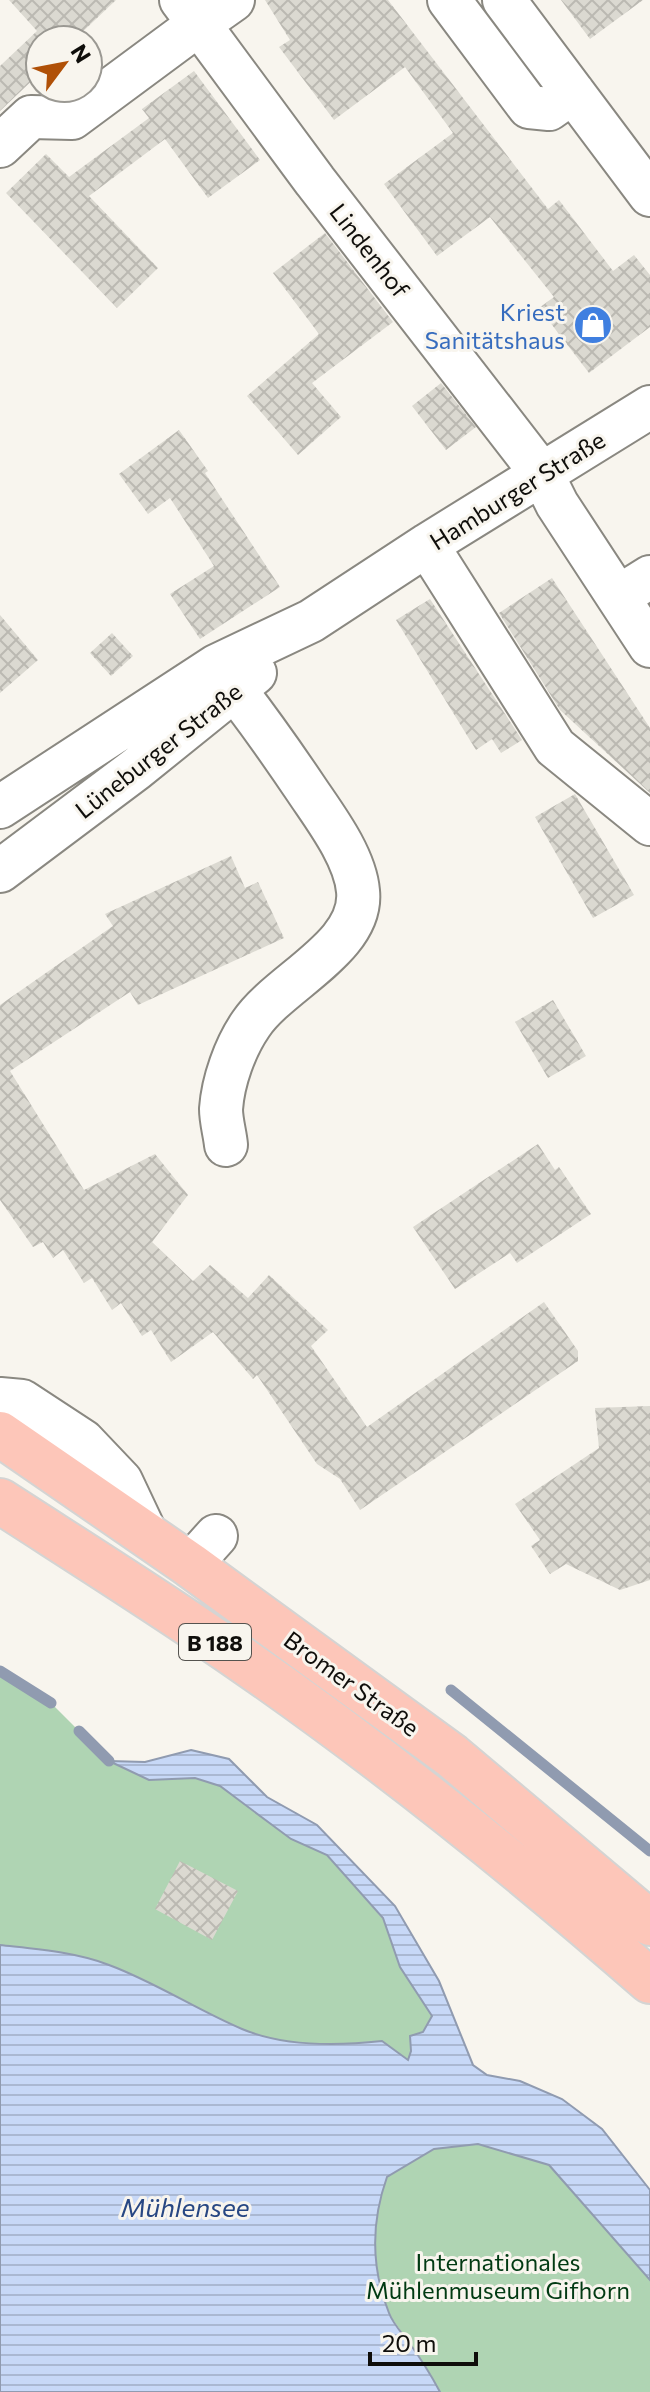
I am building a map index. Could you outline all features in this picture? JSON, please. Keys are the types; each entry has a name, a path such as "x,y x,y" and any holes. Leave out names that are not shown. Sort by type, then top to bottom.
{"main road":[{"name":"Bromer Straße","path":"0,1434 146,1534 203,1550 650,1923"},
{"name":"Bromer Straße","path":"0,1501 195,1627 325,1720 557,1901 650,1981"}],"street":[{"path":"0,146 31,117 72,118 190,12 233,0"},
{"path":"449,0 529,107 549,109 573,92"},
{"path":"504,0 650,195"},
{"name":"Lindenhof","path":"190,12 308,187 542,474 557,504 634,587 650,646"},
{"name":"Hamburger Straße","path":"384,573 542,474 588,426 650,407"},
{"path":"427,545 555,747 650,824"},
{"name":"Lüneburger Straße","path":"0,807 226,678 384,573"},
{"path":"226,678 254,712 334,831 349,861 358,891 355,915 342,938 251,1023 230,1065 221,1110 226,1145"},
{"name":"Lüneburger Straße","path":"0,871 226,678"},
{"path":"0,1399 22,1401 83,1441 121,1481 146,1534"}],"green space":[{"name":"Internationales Mühlenmuseum Gifhorn","path":"0,1671 51,1703 109,1761 149,1780 195,1778 220,1786 291,1839 327,1855 383,1919 400,1967 432,2016 478,2143 549,2165 650,2280 650,2392 440,2392 389,2314 375,2262 378,2203 387,2177 382,2041 311,2044 259,2035 96,1961 0,1945"}],"water":[{"name":"Mühlensee","path":"191,1750 229,1759 267,1797 317,1825 395,1906 439,1981 473,2065 487,2075 520,2081 562,2099 602,2129 650,2190 650,2280 549,2165 478,2144 434,2149 387,2177 378,2211 375,2245 379,2279 391,2317 440,2392 0,2392 0,1945 96,1961 126,1972 242,2029 293,2042 347,2044 382,2041 408,2060 410,2036 423,2032 432,2016 400,1967 383,1918 327,1855 291,1839 220,1786 195,1778 149,1780 109,1761 145,1762"}],"building":[{"path":"9,0 116,0 91,24 31,24"},
{"path":"265,0 388,0 548,209 559,200 613,271 634,255 650,275 650,327 589,373 539,308 554,297 490,217 437,256 384,184 453,133 405,67 334,120 279,47 290,40"},
{"path":"561,0 643,0 590,39"},
{"path":"24,43 24,88 0,111 0,66"},
{"path":"194,71 260,160 208,198 165,139 89,196 158,268 117,308 6,193 46,154 69,177 149,118 142,109"},
{"path":"325,233 393,322 312,383 341,417 298,455 247,396 319,334 273,273"},
{"path":"441,383 476,427 446,450 412,406"},
{"path":"179,430 280,587 200,639 170,594 214,566 170,498 148,514 119,474"},
{"path":"552,578 650,728 650,793 560,710 499,613"},
{"path":"430,599 522,740 501,753 492,739 476,750 396,620"},
{"path":"0,615 38,660 0,693"},
{"path":"112,633 133,656 111,676 90,653"},
{"path":"575,794 634,895 593,918 535,817"},
{"path":"231,856 245,888 258,882 284,938 138,1005 130,992 10,1071 84,1190 155,1154 188,1195 152,1242 193,1281 210,1265 248,1298 269,1275 328,1330 311,1346 367,1427 544,1302 578,1351 578,1361 360,1510 340,1479 317,1464 257,1375 253,1379 213,1332 171,1362 151,1330 142,1336 121,1303 112,1310 92,1278 84,1283 63,1250 53,1258 43,1242 33,1247 0,1200 0,1005 113,926 105,914"},
{"path":"553,1000 586,1056 548,1078 515,1022"},
{"path":"538,1144 555,1170 559,1167 591,1214 517,1263 510,1253 455,1289 413,1227"},
{"path":"650,1406 650,1580 620,1590 566,1564 550,1574 531,1546 540,1540 515,1504 599,1448 595,1408"},
{"path":"180,1861 238,1891 212,1940 155,1909"}],"waterway":[{"path":"0,1671 51,1703"},
{"path":"451,1690 650,1851"},
{"path":"79,1731 109,1761"}],"place":[{"name":"Kriest Sanitätshaus","path":"593,325"}]}
